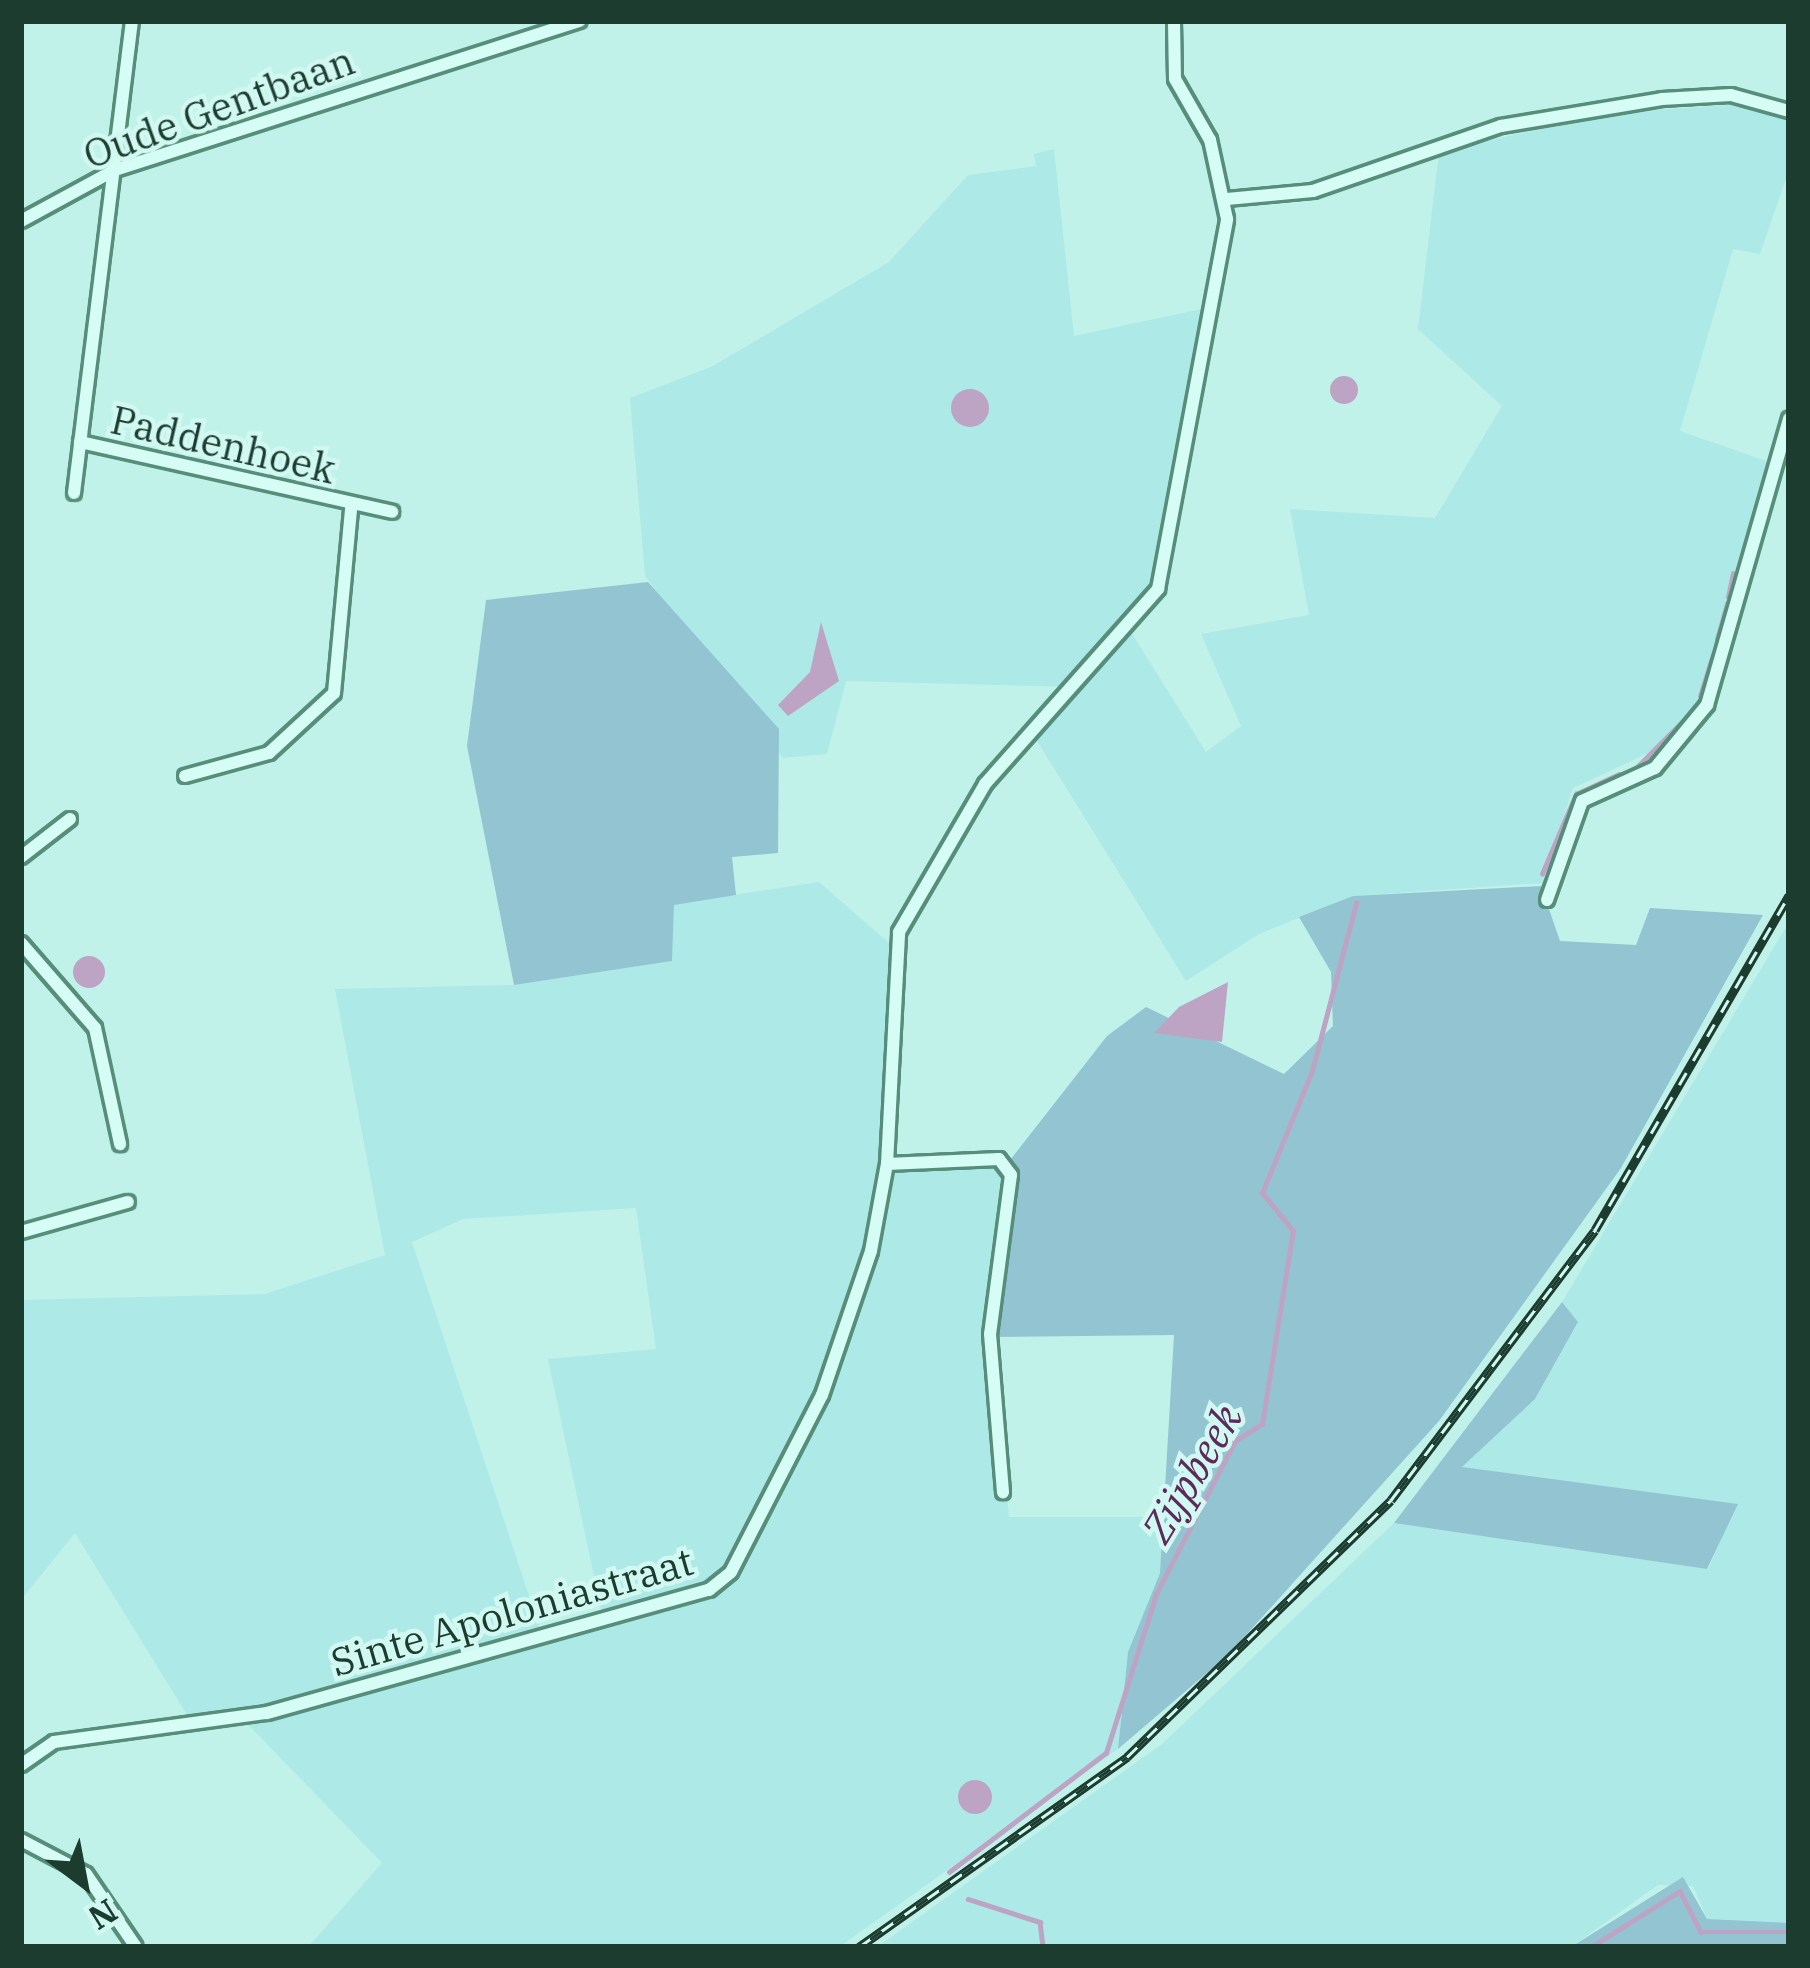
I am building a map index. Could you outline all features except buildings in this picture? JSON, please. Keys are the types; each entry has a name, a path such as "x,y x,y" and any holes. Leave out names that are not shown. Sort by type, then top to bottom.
{"street":[{"path":"74,493 132,21"},
{"name":"Oude Gentbaan","path":"21,221 115,170 580,21"},
{"path":"1174,21 1175,79 1227,199 1312,191 1502,126 1662,99 1732,95 1789,111"},
{"name":"Sinte Apoloniastraat","path":"21,1765 54,1742 267,1713 722,1583 822,1395 887,1164 899,932 985,784 1158,589 1227,199"},
{"path":"1547,901 1582,801 1655,769 1707,705 1789,418"},
{"name":"Paddenhoek","path":"80,442 351,508 392,512"},
{"name":"Paddenhoek","path":"184,776 269,753 334,693 351,508"},
{"path":"21,857 70,819"},
{"path":"21,943 95,1028 120,1144"},
{"path":"887,1164 1000,1159 1011,1175 990,1334 1004,1492"},
{"path":"21,1232 128,1202"},
{"path":"21,1840 86,1874 136,1947"}],"shaded area":[{"path":"1746,104 1789,118 1789,170 1760,254 1733,249 1680,431 1778,465 1705,699 1653,751 1573,788 1542,883 1353,896 1259,934 1186,981 1034,736 1078,687 846,681 827,754 783,758 645,576 630,398 711,367 889,262 968,175 1036,166 1034,154 1054,149 1074,336 1202,309 1153,579 1124,621 1206,752 1241,726 1201,634 1309,615 1290,509 1435,518 1502,406 1418,329 1439,152 1609,113"},
{"path":"1344,376 1354,380 1358,390 1354,400 1344,404 1334,400 1330,390 1334,380"},
{"path":"970,389 983,395 989,408 983,421 970,427 957,421 951,408 957,395"},
{"path":"648,582 779,729 778,853 732,857 736,895 674,905 672,961 514,985 467,746 486,600"},
{"path":"821,622 839,681 788,716 778,705 810,672"},
{"path":"819,882 889,943 888,1164 1007,1164 991,1337 1009,1517 1164,1517 1160,1573 1128,1653 1118,1749 839,1947 308,1947 382,1863 238,1714 192,1723 75,1533 21,1600 21,1300 265,1294 385,1255 335,989 514,985 672,961 674,904","holes":["636,1208 656,1349 548,1359 602,1614 541,1632 412,1242 463,1219"]},
{"path":"1541,886 1560,941 1636,945 1650,908 1763,915 1621,1168 1439,1421 1228,1655 1118,1749 1128,1652 1160,1573 1174,1335 991,1337 1007,1164 1107,1036 1146,1007 1284,1074 1333,1026 1331,972 1299,917 1353,896"},
{"path":"1789,922 1788,1925 1707,1919 1693,1886 1658,1885 1571,1947 877,1947 1162,1744 1394,1523 1708,1569 1737,1504 1461,1468 1535,1399 1578,1323 1562,1302"},
{"path":"89,956 100,961 105,972 100,983 89,988 78,983 73,972 78,961"},
{"path":"1228,982 1222,1042 1154,1033 1179,1007"},
{"path":"1562,1302 1578,1322 1535,1399 1462,1467 1738,1504 1707,1569 1394,1523"},
{"path":"975,1780 987,1785 992,1797 987,1809 975,1814 963,1809 958,1797 963,1785"},
{"path":"1683,1877 1707,1919 1789,1923 1789,1947 1571,1947"}],"waterway":[{"name":"Zijpbeek","path":"1728,597 1733,574"},
{"name":"Zijpbeek","path":"1717,639 1727,603"},
{"name":"Zijpbeek","path":"1700,696 1713,655"},
{"name":"Zijpbeek","path":"1635,769 1685,719"},
{"name":"Zijpbeek","path":"1542,874 1576,794 1619,774"},
{"name":"Zijpbeek","path":"949,1872 1106,1753 1156,1594 1235,1441 1262,1424 1293,1231 1262,1193 1312,1071 1356,903"},
{"path":"1591,1947 1680,1891 1701,1932 1789,1932"},
{"name":"Zijpbeek","path":"968,1899 1040,1922 1043,1947"}],"railway":[{"path":"859,1947 1127,1757 1391,1500 1595,1230 1789,895"}]}
